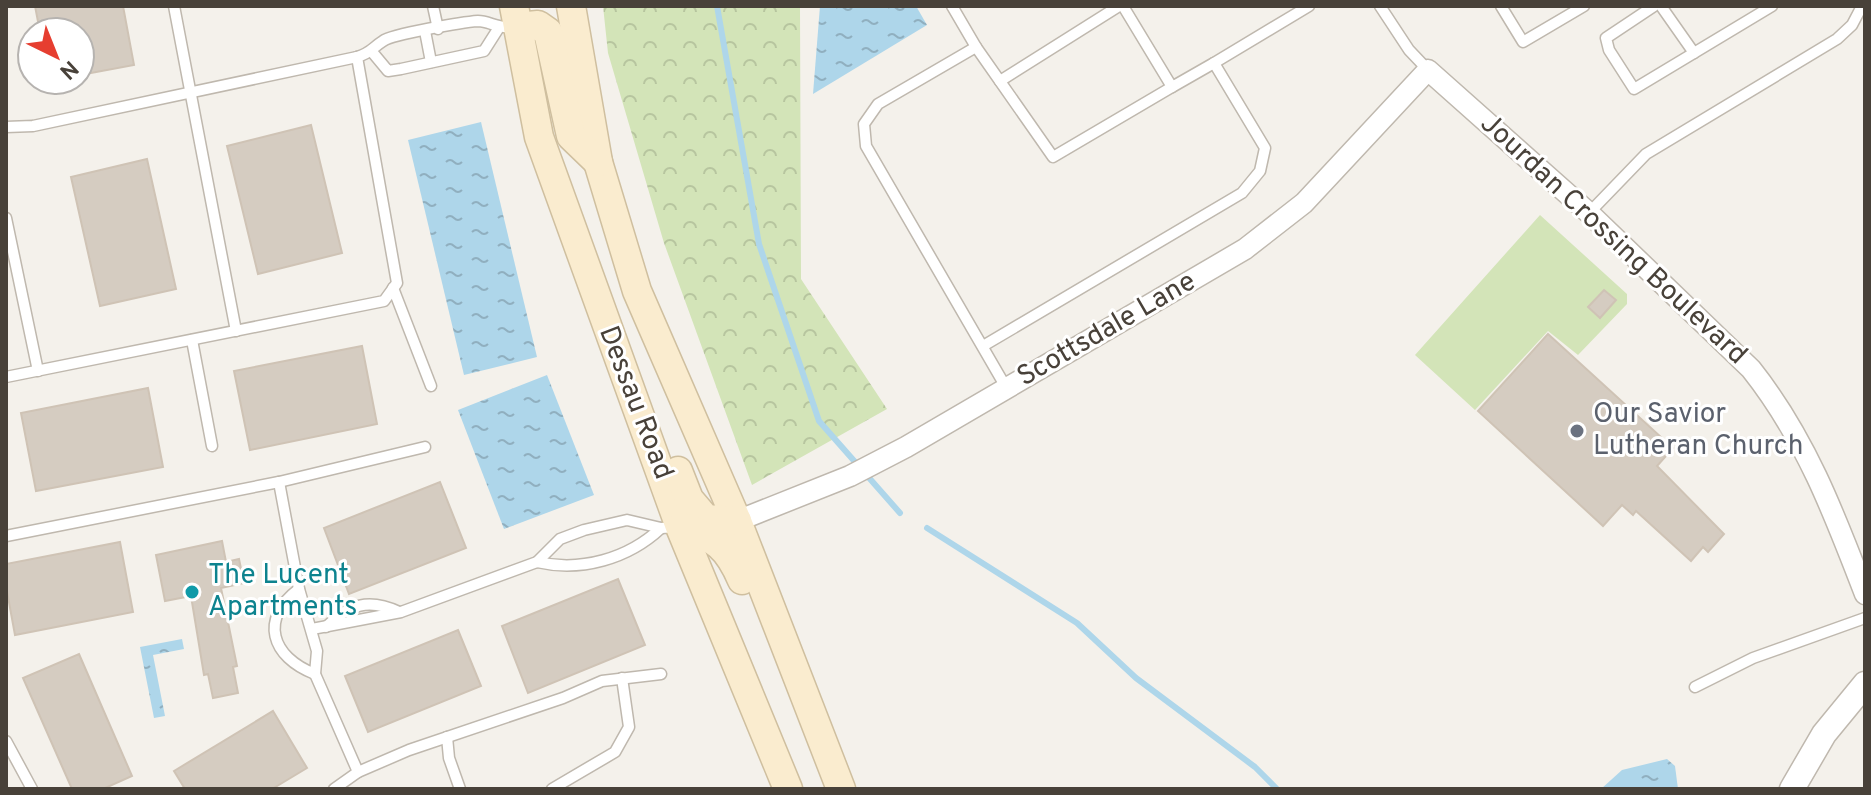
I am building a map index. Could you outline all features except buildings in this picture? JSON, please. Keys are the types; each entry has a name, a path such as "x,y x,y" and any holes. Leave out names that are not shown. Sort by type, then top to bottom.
{"main road":[{"name":"Dessau Road","path":"571,6 598,162 637,291 737,521 841,789"},
{"name":"Dessau Road","path":"510,21 539,137 640,414 671,528 788,789"},
{"path":"510,21 538,25 548,32 571,136 598,162"},
{"path":"640,414 664,436 689,499 706,519 737,521"},
{"path":"671,528 710,535 725,547 749,596 778,625"}],"street":[{"name":"Jourdan Crossing Boulevard","path":"1428,70 1589,213 1732,348 1771,394 1826,491 1865,594"},
{"name":"Scottsdale Lane","path":"737,521 850,476 906,447 1245,249 1304,203 1428,70"},
{"path":"1792,789 1824,734 1865,684"}],"lane":[{"path":"174,6 236,331"},
{"path":"433,6 438,29"},
{"path":"952,6 976,47 1053,157 1309,6"},
{"path":"1000,81 1121,6 1172,87"},
{"path":"1380,6 1409,50 1428,70"},
{"path":"1501,6 1523,42 1584,6"},
{"path":"1654,6 1606,38 1609,50 1634,89 1772,6"},
{"path":"1661,6 1694,53"},
{"path":"1589,213 1646,154 1837,39 1852,25 1862,6"},
{"path":"6,127 33,126 357,57 373,53 384,40 425,31 481,21 510,21"},
{"path":"373,53 388,71 484,51 510,21"},
{"path":"425,31 431,62"},
{"path":"976,47 878,104 864,124 866,146 1007,389"},
{"path":"6,377 384,301 397,283 357,57"},
{"path":"983,346 1242,193 1260,171 1265,148 1214,63"},
{"path":"6,218 38,371"},
{"path":"393,288 431,386"},
{"path":"192,340 212,446"},
{"path":"6,536 279,482 425,447"},
{"path":"279,482 299,589 317,651 315,674 358,772"},
{"path":"312,629 326,627 342,611 378,602 401,612 537,562 560,539 584,530 627,520 671,528"},
{"path":"537,562 565,569 640,548 671,528"},
{"path":"299,589 284,601 275,618 275,633 281,652 298,667 315,674"},
{"path":"1695,687 1753,658 1865,618"},
{"path":"334,789 358,772 447,737 561,699 602,681 661,674"},
{"path":"552,789 615,752 629,727 622,678"},
{"path":"447,737 449,758 460,789"},
{"path":"6,741 32,789"}],"green space":[{"path":"603,6 800,6 801,279 887,409 752,485 664,243 608,53"},
{"path":"1540,215 1627,294 1627,304 1578,355 1548,331 1475,410 1415,355"}],"water":[{"path":"820,6 916,6 927,25 813,94"},
{"path":"481,122 537,357 464,375 408,140"},
{"path":"547,375 594,495 504,529 458,410"},
{"path":"182,639 184,649 153,655 165,716 154,718 140,647"},
{"path":"1667,759 1675,766 1678,789 1601,789 1622,770"}],"waterway":[{"path":"717,6 759,244 819,421 900,513"},
{"path":"927,528 1077,623 1136,678 1255,767 1277,789"}],"place":[{"name":"Our Savior Lutheran Church","path":"1577,431"},
{"name":"The Lucent Apartments","path":"192,592"}]}
